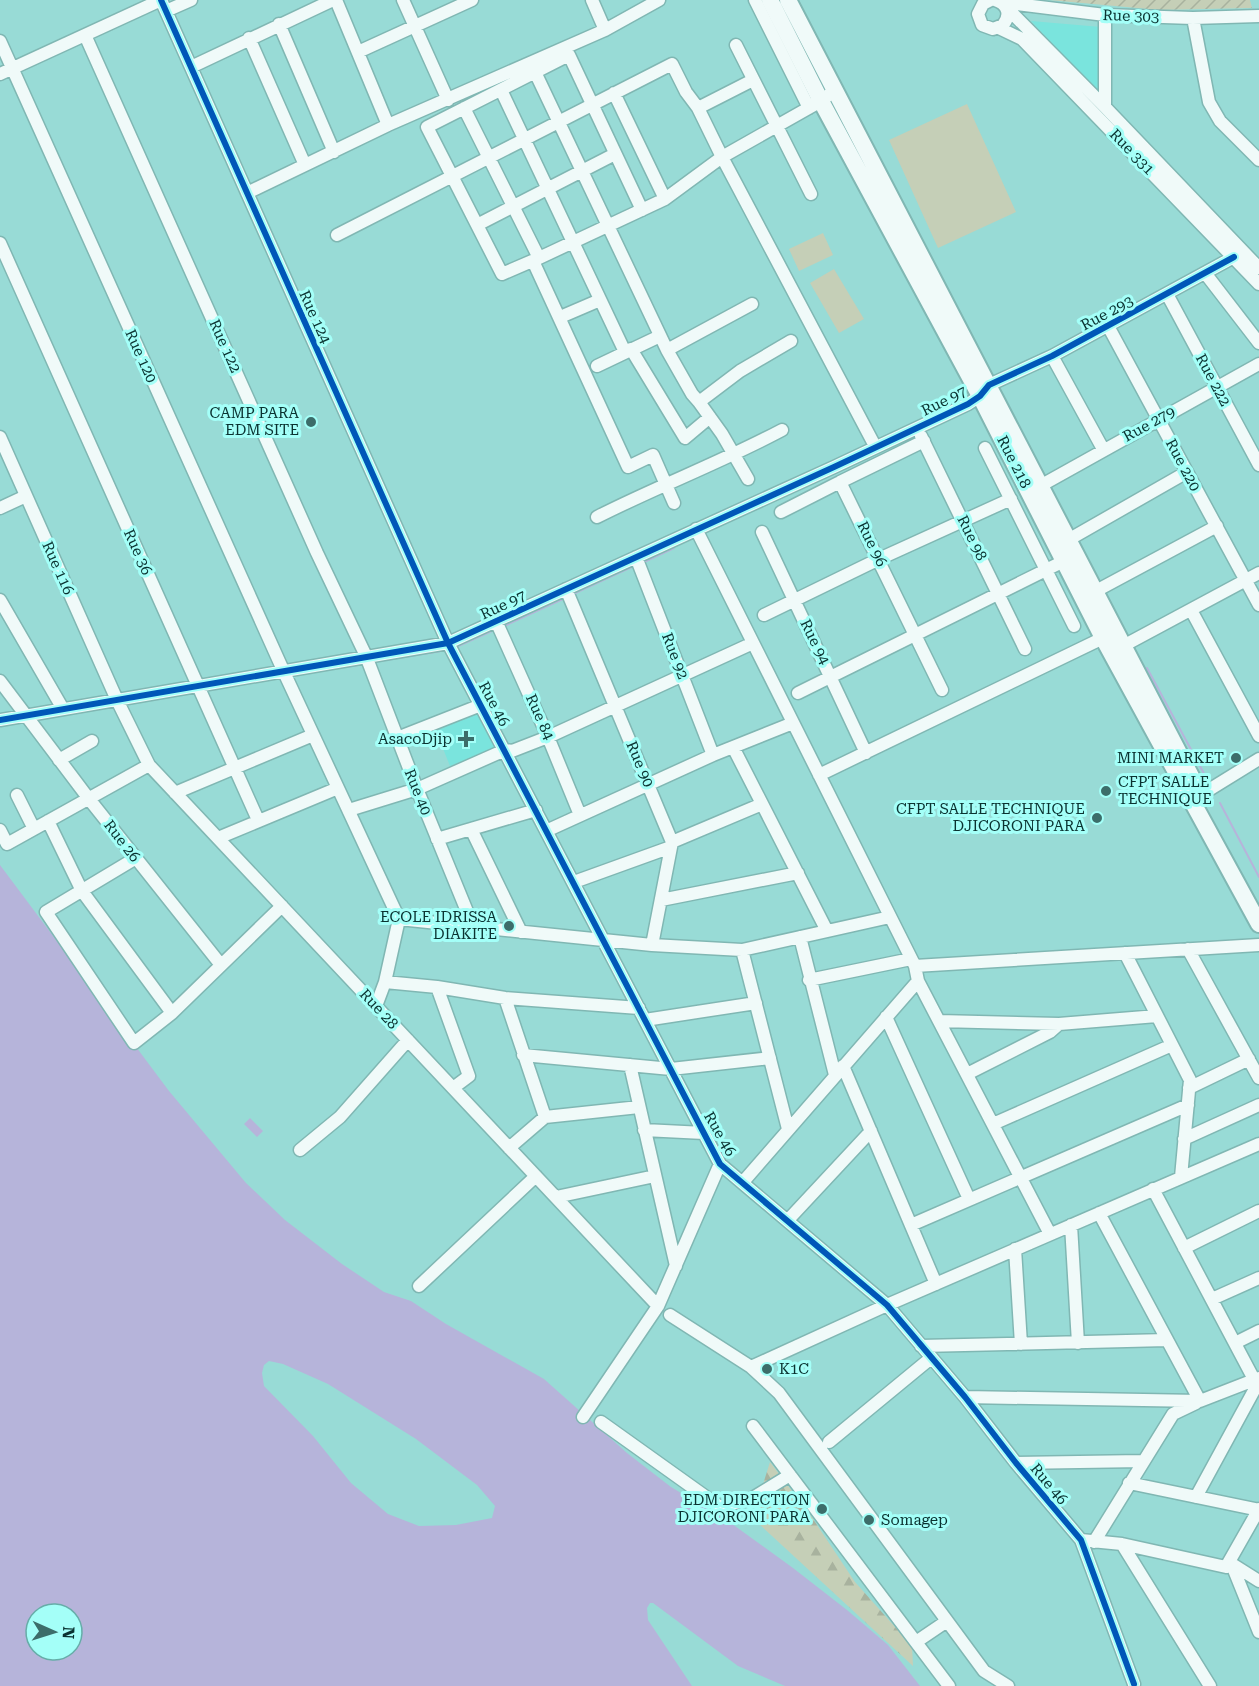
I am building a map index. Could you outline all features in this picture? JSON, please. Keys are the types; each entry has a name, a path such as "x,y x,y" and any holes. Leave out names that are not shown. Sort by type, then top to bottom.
{"highway":[{"name":"Rue 218","path":"770,0 815,104 1040,486 1123,646 1259,924"},
{"name":"Rue 218","path":"788,0 984,391 1103,638 1196,798 1259,900"}],"street":[{"path":"0,74 85,35 163,4 191,0"},
{"path":"191,67 334,0 388,125"},
{"path":"403,0 448,100"},
{"path":"358,52 472,0"},
{"path":"592,0 605,30"},
{"path":"755,0 815,104"},
{"path":"971,0 982,25 987,28 999,28 1007,20 999,3 983,4 978,14"},
{"path":"247,193 388,125 605,30 655,1"},
{"name":"Rue 303","path":"999,3 1038,3 1106,15 1193,18 1259,16"},
{"name":"Rue 331","path":"999,3 1105,107 1255,266 1259,284"},
{"name":"Rue 124","path":"163,4 448,643"},
{"path":"1105,107 1106,15"},
{"path":"1193,18 1209,102 1220,121 1259,160"},
{"path":"279,24 334,152"},
{"name":"Rue 331","path":"999,28 1022,39 1234,257 1255,266"},
{"name":"Rue 122","path":"85,35 312,543 366,657"},
{"path":"249,38 305,165"},
{"name":"Rue 120","path":"0,41 286,676 399,919"},
{"path":"735,45 811,194"},
{"path":"642,210 569,55 427,127 502,274 536,260 573,242 608,226 642,210 665,199 722,158 835,90"},
{"path":"337,235 672,64 686,92 698,108 722,158 875,446"},
{"path":"535,72 667,350 692,394 710,417 748,479"},
{"path":"698,108 753,80"},
{"path":"501,90 600,300 628,351 685,438 710,417"},
{"path":"614,93 665,199"},
{"path":"464,108 513,206 628,467 652,454 674,503"},
{"path":"477,225 615,154"},
{"name":"Rue 36","path":"0,243 258,820"},
{"name":"Rue 293","path":"984,391 1234,257"},
{"path":"1205,273 1259,343"},
{"name":"Rue 222","path":"1167,294 1259,465"},
{"path":"565,315 600,300"},
{"path":"667,350 752,304"},
{"name":"Rue 220","path":"1108,326 1259,605"},
{"path":"597,366 660,336"},
{"path":"699,402 740,370 791,341"},
{"path":"1052,356 1103,449"},
{"name":"Rue 279","path":"1040,486 1259,364"},
{"name":"Rue 97","path":"0,720 198,685 286,676 366,657 448,643 639,562 696,529 834,467 917,427 984,391"},
{"name":"Rue 98","path":"917,427 1025,649"},
{"path":"597,517 713,462 735,455 782,430"},
{"name":"Rue 116","path":"0,437 117,700"},
{"path":"781,512 924,441"},
{"path":"985,448 1074,626"},
{"path":"1068,540 1187,472"},
{"name":"Rue 96","path":"840,482 942,690"},
{"path":"0,508 26,496"},
{"path":"764,615 879,559 1011,499"},
{"path":"1094,592 1217,526"},
{"path":"696,529 913,962 918,981 1050,1234"},
{"name":"Rue 94","path":"762,532 866,753"},
{"path":"798,693 1064,561"},
{"name":"Rue 92","path":"639,562 713,755"},
{"path":"1123,646 1259,573"},
{"name":"Rue 90","path":"568,594 672,844"},
{"path":"0,600 63,709"},
{"path":"1191,610 1259,736"},
{"name":"Rue 84","path":"496,621 548,736 580,815"},
{"path":"819,775 1103,638"},
{"name":"Rue 46","path":"448,643 720,1164 887,1305 965,1396 1016,1463 1087,1541 1134,1684"},
{"path":"349,810 417,789 505,750 512,751 616,707 753,643"},
{"name":"Rue 40","path":"366,657 473,927"},
{"name":"Rue 26","path":"0,681 58,760 221,965"},
{"name":"Rue 28","path":"117,700 150,765 658,1306"},
{"path":"397,738 481,705"},
{"path":"546,831 713,755 793,723"},
{"path":"176,793 314,735"},
{"path":"58,760 92,741"},
{"path":"733,747 827,931"},
{"path":"1196,798 1259,759"},
{"path":"0,830 7,844 150,765"},
{"path":"218,838 338,788"},
{"path":"17,795 34,829"},
{"path":"574,882 672,844 762,804"},
{"path":"437,839 536,810"},
{"path":"48,821 82,891 172,1013"},
{"path":"471,829 522,932"},
{"path":"652,945 672,844"},
{"path":"136,858 46,912 134,1043 172,1013 282,906"},
{"path":"661,900 798,873"},
{"path":"376,1006 385,982 399,919 605,941 742,950 890,917"},
{"path":"800,937 810,980 839,1071 871,1131 936,1284"},
{"path":"810,980 913,962 1259,945"},
{"path":"1188,949 1259,1078"},
{"path":"742,950 788,1129"},
{"path":"1125,953 1190,1080 1181,1177"},
{"path":"743,1182 918,981"},
{"path":"385,982 505,998 639,1008"},
{"path":"436,987 469,1076 453,1088"},
{"path":"505,998 545,1117"},
{"path":"645,1020 756,1003"},
{"path":"939,1020 1059,1024 1157,1016"},
{"path":"886,1017 969,1199"},
{"path":"967,1074 1050,1032 1059,1024"},
{"path":"300,1150 340,1117 408,1040"},
{"path":"993,1124 1172,1046"},
{"path":"523,1055 671,1069 770,1058"},
{"path":"1189,1088 1249,1059"},
{"path":"630,1065 676,1266"},
{"path":"911,1225 1188,1105"},
{"path":"1184,1139 1259,1105"},
{"path":"509,1148 545,1117 639,1107"},
{"path":"644,1130 704,1133"},
{"path":"788,1220 871,1131"},
{"path":"751,1367 887,1305 1259,1144"},
{"path":"582,1417 658,1306 720,1164"},
{"path":"418,1286 536,1176"},
{"path":"556,1197 655,1176"},
{"path":"1153,1189 1234,1343 1257,1379 1257,1385 1196,1497"},
{"path":"1184,1248 1259,1211"},
{"path":"1099,1213 1200,1401"},
{"path":"1071,1225 1078,1343"},
{"path":"1016,1249 1022,1344"},
{"path":"1212,1299 1259,1278"},
{"path":"670,1316 751,1367 779,1393 984,1671 1008,1686"},
{"path":"1234,1343 1259,1331"},
{"path":"921,1346 1167,1340"},
{"path":"829,1442 931,1358"},
{"path":"1087,1541 1129,1483 1173,1414 1257,1379"},
{"path":"965,1396 1200,1401"},
{"path":"602,1422 720,1507 751,1499 790,1475"},
{"path":"753,1426 949,1686"},
{"path":"1016,1463 1142,1461"},
{"path":"1087,1541 1122,1544 1226,1566 1230,1564 1259,1509 1129,1483"},
{"path":"1122,1544 1210,1686"},
{"path":"1230,1564 1259,1581"},
{"path":"1230,1564 1259,1632"},
{"path":"916,1642 947,1621"}],"shaded area":[{"path":"1031,21 1101,27 1101,97"},
{"name":"AsacoDjip","path":"477,712 497,747 450,766 436,731"},
{"path":"0,865 169,1091 246,1183 285,1220 342,1264 384,1292 411,1301 446,1324 544,1379 627,1453 671,1487 728,1521 847,1610 888,1645 920,1686 785,1686 738,1666 650,1603 647,1608 648,1620 692,1686 0,1686","holes":["269,1361 283,1364 328,1384 416,1439 477,1485 495,1506 492,1518 456,1525 419,1526 388,1514 351,1483 313,1436 264,1386 262,1373 264,1365"]},
{"path":"250,1118 263,1131 257,1137 244,1124"}],"green space":[{"path":"1049,0 1250,0 1252,8 1159,10"},
{"path":"967,104 1016,212 938,248 889,140"},
{"path":"823,233 833,255 799,271 789,249"},
{"path":"834,269 864,319 839,333 810,283"},
{"path":"770,1462 811,1516 855,1582 912,1646 913,1666 759,1524 755,1510"}],"waterway":[{"path":"644,562 674,548"},
{"path":"573,594 636,565"},
{"path":"502,627 565,598"},
{"path":"456,647 494,630"},
{"path":"373,662 447,650"},
{"path":"346,667 364,664"},
{"path":"1147,668 1208,781"},
{"path":"1220,803 1259,877"}],"cycle path":[{"path":"161,0 448,643 720,1164 887,1305 1081,1540 1134,1684"},
{"path":"0,720 448,643 968,404 980,396 989,385 1052,356 1234,257"}],"place":[{"name":"CAMP PARA EDM SITE","path":"311,422"},
{"name":"AsacoDjip","path":"466,739"},
{"name":"MINI MARKET","path":"1236,758"},
{"name":"CFPT SALLE TECHNIQUE","path":"1106,791"},
{"name":"CFPT SALLE TECHNIQUE DJICORONI PARA","path":"1097,818"},
{"name":"ECOLE IDRISSA DIAKITE","path":"509,926"},
{"name":"K1C","path":"767,1369"},
{"name":"EDM DIRECTION DJICORONI PARA","path":"822,1509"},
{"name":"Somagep","path":"869,1520"}]}
